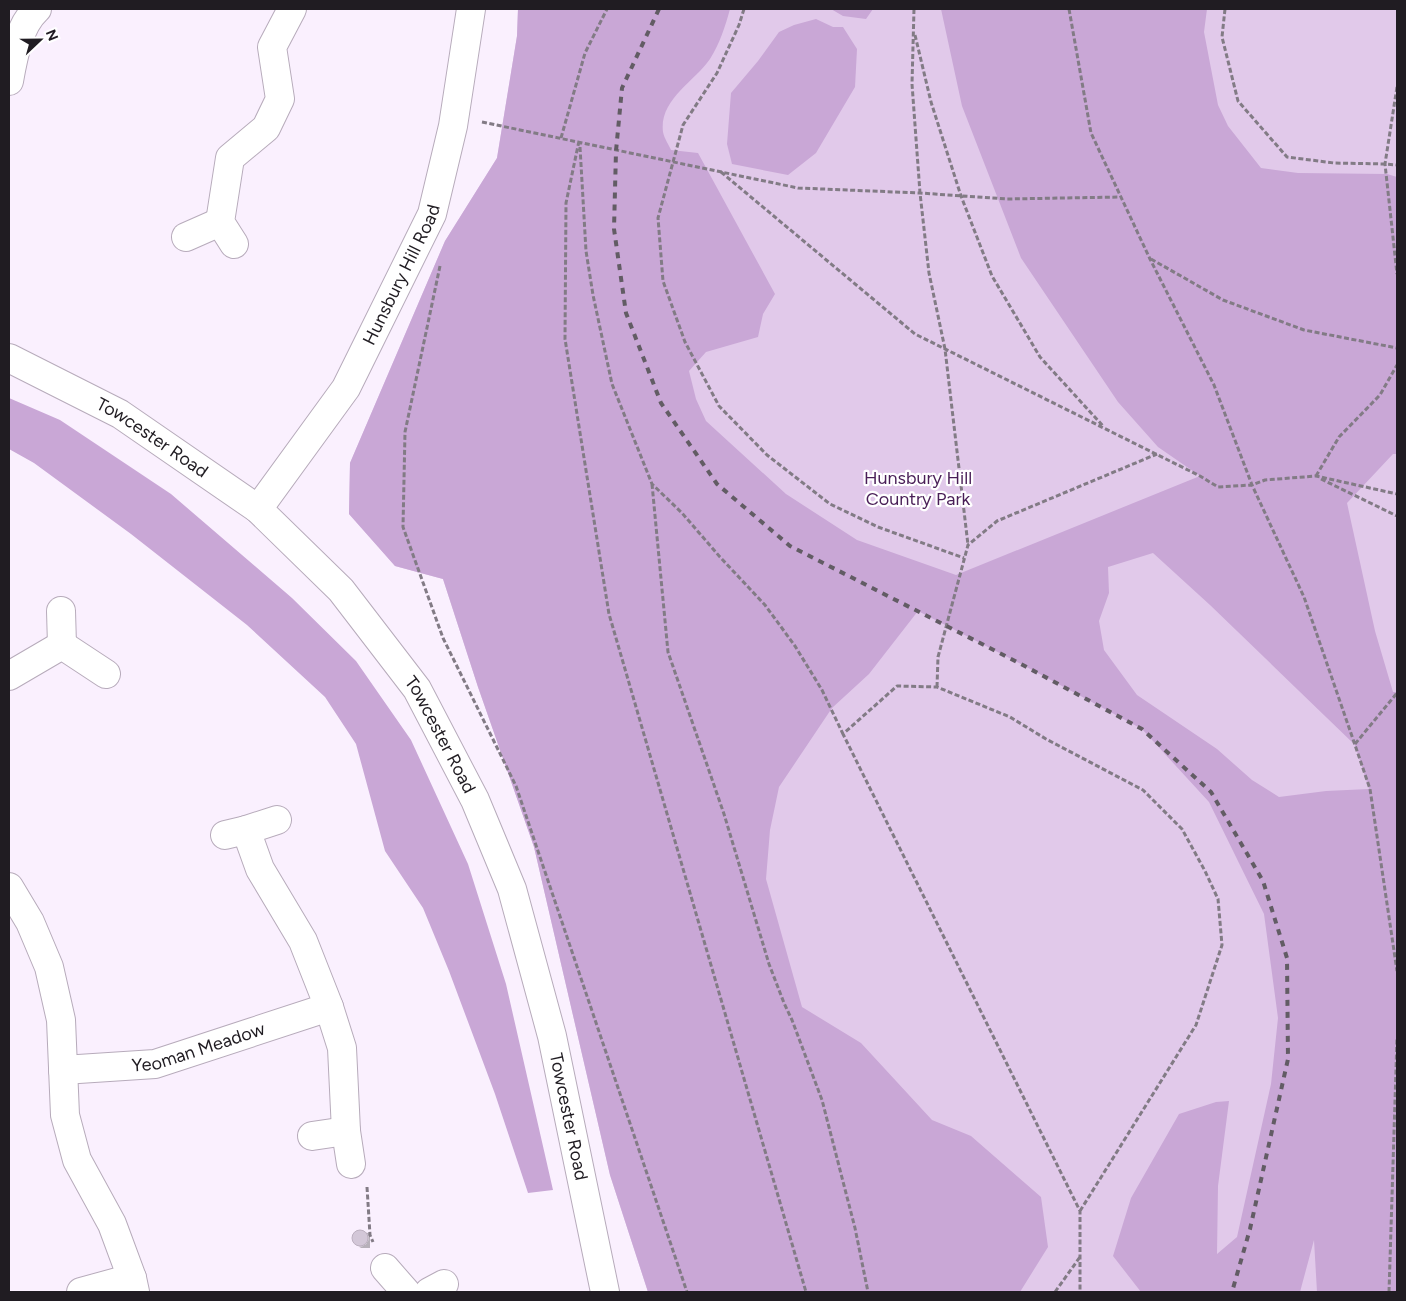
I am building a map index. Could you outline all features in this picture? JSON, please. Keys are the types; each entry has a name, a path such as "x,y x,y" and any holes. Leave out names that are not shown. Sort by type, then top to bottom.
{"street":[{"path":"9,81 16,48 32,14 37,9"},
{"path":"186,237 227,233 230,158 266,128 280,99 272,47 292,9"},
{"path":"459,9 471,9"},
{"name":"Hunsbury Hill Road","path":"258,508 346,388 432,214 455,116 471,9"},
{"name":"Towcester Road","path":"9,358 120,414 258,508 341,590 417,689 475,800 512,890 552,1036 605,1292"},
{"path":"60,612 62,644"},
{"path":"62,644 106,674"},
{"path":"9,676 62,644"},
{"path":"277,820 235,833 260,870 302,941 329,1007 342,1048 346,1131 351,1164"},
{"path":"9,887 30,922 49,967 61,1020 65,1116 77,1160 112,1224 133,1285 82,1292"},
{"name":"Yeoman Meadow","path":"62,1070 155,1064 329,1007"},
{"path":"312,1136 346,1131"},
{"path":"385,1268 406,1292"}],"path":[{"path":"561,138 585,53 606,9"},
{"path":"744,9 739,25 717,73 683,125 658,218 663,281 685,342 719,406 767,455 830,504 878,527 964,558"},
{"path":"914,9 912,84 920,193 929,273 945,349 968,545 938,657 937,687"},
{"path":"1068,9 1091,133 1150,259 1214,385 1252,485 1304,596 1370,789 1397,970"},
{"path":"1225,9 1222,37 1238,101 1287,157 1334,163 1397,165"},
{"path":"914,30 931,102 961,196 992,276 1040,357 1106,429"},
{"path":"1397,87 1385,164 1397,274"},
{"path":"455,116 798,188 920,193 1007,200 1121,197"},
{"path":"579,142 586,251 593,295 612,384 652,484 668,652 724,814 769,964 822,1100 855,1228 868,1292"},
{"path":"579,142 566,203 565,339 609,614 806,1292"},
{"path":"721,172 915,334 1157,454 1218,487 1252,485 1265,480 1316,476 1397,494"},
{"path":"1150,259 1223,300 1304,330 1397,348"},
{"path":"441,260 405,432 403,527 443,638 516,786 687,1292"},
{"path":"1316,476 1339,437 1380,395 1397,365"},
{"path":"968,545 997,521 1157,454"},
{"path":"1316,476 1397,516"},
{"path":"652,484 682,512 720,557 765,605 795,646 818,683 1080,1211 1080,1292"},
{"path":"843,734 896,686 937,687 1010,717 1046,739 1143,790 1182,829 1205,871 1218,899 1222,945 1196,1025 1080,1211"},
{"path":"1355,745 1397,693"},
{"path":"1389,1292 1397,1038"},
{"path":"351,1164 367,1186 370,1235 385,1268"},
{"path":"1055,1292 1080,1256"}],"green space":[{"name":"Hunsbury Hill Country Park","path":"518,9 1397,9 1397,1292 648,1292 610,1175 534,847 478,687 443,579 395,566 349,514 350,463 445,241 497,158 517,36"}],"shaded area":[{"name":"Hunsbury Hill Country Park","path":"518,9 730,9 722,35 710,59 679,92 666,110 663,132 671,150 698,153 775,294 763,314 758,337 706,352 689,371 696,399 706,421 786,494 857,540 956,575 1200,476 1158,447 1118,402 1021,258 962,106 941,9 1207,9 1204,32 1218,105 1228,126 1261,168 1298,173 1387,174 1397,177 1397,454 1393,454 1347,503 1375,631 1393,692 1397,692 1397,1292 1317,1292 1314,1240 1300,1292 1141,1292 1113,1256 1131,1198 1179,1114 1216,1102 1229,1101 1218,1186 1217,1254 1237,1237 1271,1084 1278,1018 1264,914 1209,802 1142,729 918,611 869,674 832,708 779,787 770,830 766,879 802,1007 861,1043 932,1120 971,1136 1041,1197 1048,1247 1020,1292 648,1292 610,1175 534,847 478,687 443,579 395,566 349,514 350,463 445,241 497,158 517,36","holes":["1153,553 1210,605 1355,745 1369,789 1326,791 1279,797 1252,780 1217,749 1137,695 1104,650 1099,621 1109,593 1108,567"]},
{"path":"831,9 873,9 866,19 843,16"},
{"path":"816,19 833,27 843,27 857,49 855,87 816,153 788,175 732,164 727,144 731,93 779,32 794,25"},
{"path":"9,398 60,420 171,494 292,598 356,661 411,740 468,864 506,984 553,1190 528,1193 495,1094 449,971 423,908 385,851 356,744 325,697 247,625 131,534 34,463 9,449"}],"building":[{"path":"360,1230 368,1238 360,1246 352,1238"}],"railway":[{"path":"659,9 622,88 616,151 614,229 626,313 661,403 717,484 790,546 1021,664 1142,729 1211,792 1263,881 1287,958 1288,1059 1250,1229 1232,1292"}]}
